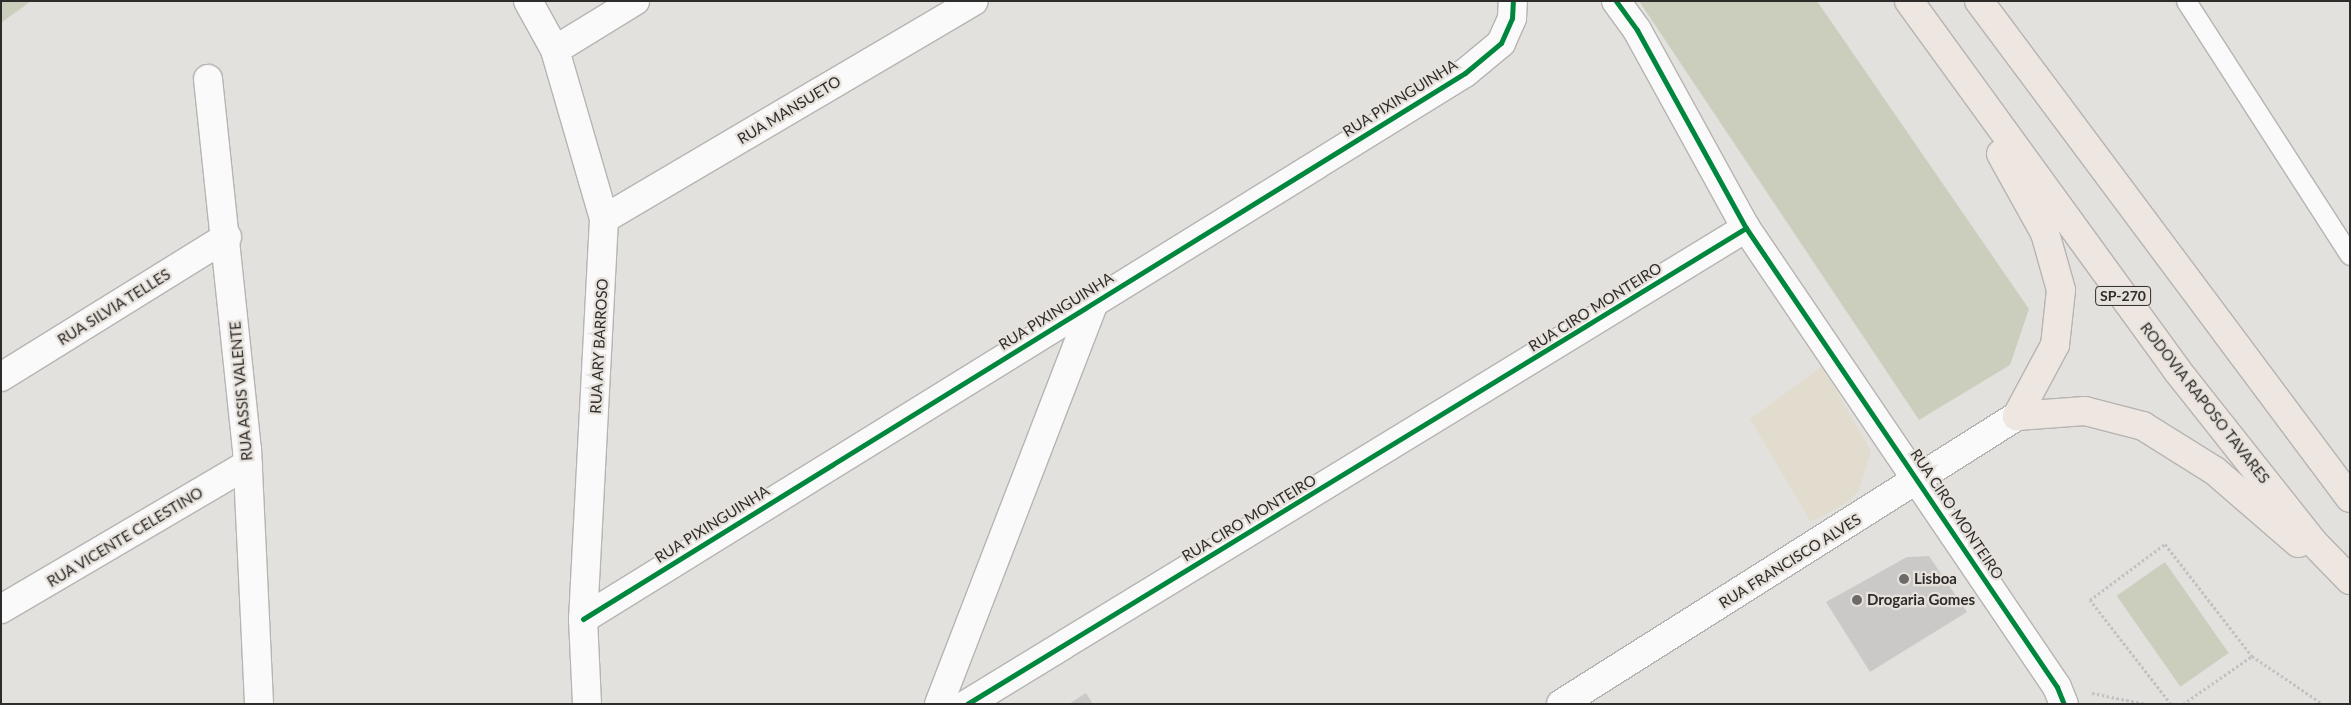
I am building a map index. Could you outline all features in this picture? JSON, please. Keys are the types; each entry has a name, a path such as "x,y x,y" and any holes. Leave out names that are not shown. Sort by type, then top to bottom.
{"highway":[{"name":"RODOVIA RAPOSO TAVARES","path":"1909,1 1950,64 2176,369 2313,542 2350,580"},
{"path":"1979,1 2350,498"},
{"path":"1950,64 2045,233 2055,261 2061,290 2054,345 2017,416"},
{"path":"2017,416 2085,411 2143,426 2215,471 2304,548 2350,598"}],"street":[{"name":"RUA ARY BARROSO","path":"528,1 555,50 604,219 583,619 587,704"},
{"path":"555,50 635,1"},
{"name":"RUA MANSUETO","path":"604,219 974,1"},
{"name":"RUA PIXINGUINHA","path":"583,619 1465,73 1501,43 1512,18 1514,1"},
{"path":"1616,1 1637,30 1746,228"},
{"name":"RUA ASSIS VALENTE","path":"208,80 227,237 248,464 259,704"},
{"name":"RUA CIRO MONTEIRO","path":"967,704 1746,228 1919,481 2060,695"},
{"name":"RUA SILVIA TELLES","path":"1,377 227,237"},
{"path":"939,704 1094,302"},
{"name":"RUA FRANCISCO ALVES","path":"1561,704 1919,481 2017,416"},
{"name":"RUA VICENTE CELESTINO","path":"1,609 248,464"}],"lane":[{"path":"2186,1 2347,249"}],"path":[{"path":"2171,704 2090,600 2165,544 2252,656 2323,704"},
{"path":"2183,704 2252,656"},
{"path":"2060,695 2146,704"}],"shaded area":[{"path":"1822,366 1871,451 1859,490 1849,501 1811,522 1750,419"}],"green space":[{"path":"1,1 31,1 1,23"},
{"path":"1639,1 1817,1 2029,309 2010,365 1919,420"},
{"path":"2165,562 2229,653 2180,687 2117,596"}],"building":[{"path":"1929,556 1967,612 1870,672 1826,602 1907,557"},
{"path":"1086,693 1093,704 1069,704"}],"cycle path":[{"path":"583,619 1465,73 1501,43 1512,18 1513,1"},
{"path":"1616,1 1637,30 1746,228 2057,687 2064,704"},
{"path":"967,704 1746,228"}],"place":[{"name":"Lisboa","path":"1904,579"},
{"name":"Drogaria Gomes","path":"1857,600"}]}
